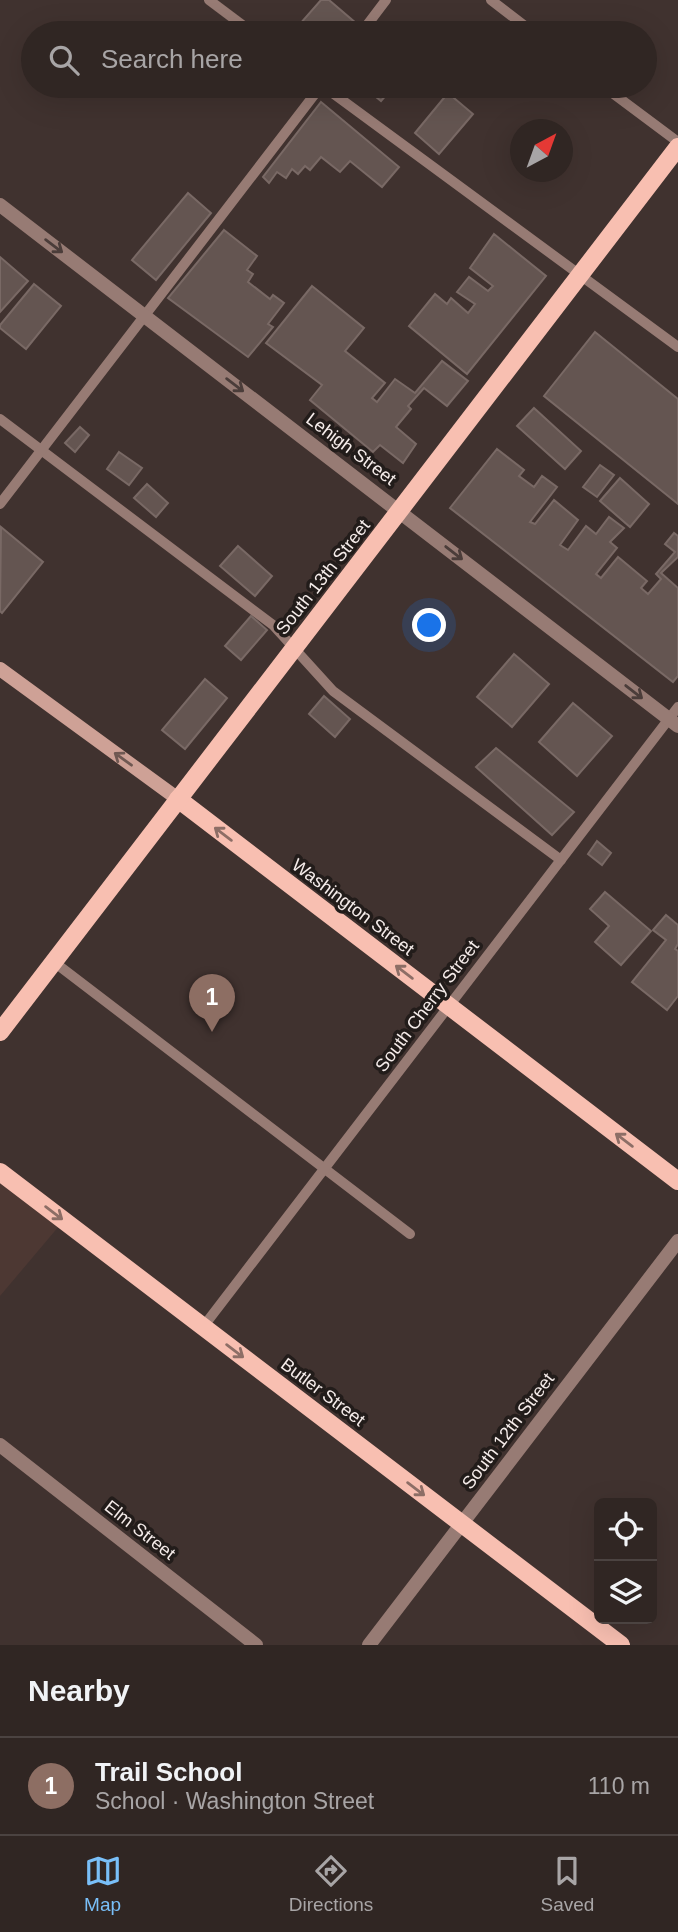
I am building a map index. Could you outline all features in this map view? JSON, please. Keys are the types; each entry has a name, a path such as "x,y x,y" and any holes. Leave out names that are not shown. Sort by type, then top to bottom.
{"main road":[{"name":"South 13th Street","path":"0,1032 401,511 678,145"},
{"name":"Washington Street","path":"178,799 678,1181"},
{"name":"Butler Street","path":"0,1172 621,1645"}],"street":[{"name":"Lehigh Street","path":"0,205 673,723"},
{"name":"Washington Street","path":"0,669 178,799"},
{"name":"South 12th Street","path":"369,1645 678,1241"},
{"name":"Elm Street","path":"0,1445 256,1645"}],"lane":[{"path":"209,0 237,21"},
{"path":"370,21 386,0"},
{"path":"491,0 518,21"},
{"path":"0,504 313,98"},
{"path":"338,98 678,347"},
{"path":"618,98 678,145"},
{"path":"0,419 273,625 333,691 561,860"},
{"name":"South Cherry Street","path":"203,1327 561,860 673,723 678,706"},
{"path":"54,962 410,1234"}],"shaded area":[{"path":"0,1168 65,1219 0,1296"}],"building":[{"path":"321,0 329,0 354,21 303,21"},
{"path":"444,98 454,98 473,114 439,154 415,133"},
{"path":"321,102 399,167 382,187 350,161 340,172 321,157 310,170 305,166 298,174 292,169 286,178 277,172 269,183 263,177"},
{"path":"188,193 211,213 156,280 132,260"},
{"path":"224,230 257,256 247,270 253,274 248,282 270,299 273,295 284,303 268,324 273,327 248,357 168,298"},
{"path":"494,234 546,276 467,374 409,326 435,294 447,304 451,298 468,313 475,304 457,292 469,277 488,291 493,286 470,268"},
{"path":"0,257 28,281 0,312"},
{"path":"34,284 61,306 26,349 0,328 0,325"},
{"path":"312,286 364,328 345,351 385,383 372,398 377,402 395,379 415,393 442,361 468,381 447,406 424,388 408,406 411,409 396,427 416,444 403,463 380,445 373,452 310,400 322,385 266,343"},
{"path":"595,332 678,399 678,504 544,396"},
{"path":"534,408 581,451 565,469 517,426"},
{"path":"80,427 89,435 75,452 65,443"},
{"path":"497,449 524,470 519,476 534,487 542,476 557,487 530,522 535,524 554,500 578,520 560,545 568,550 586,526 596,534 609,517 624,528 610,542 617,548 596,574 601,578 618,557 647,581 641,588 648,594 661,579 656,574 675,552 665,544 674,533 678,536 678,557 661,573 678,588 678,676 673,682 450,508"},
{"path":"119,452 142,468 129,485 107,469"},
{"path":"600,465 614,475 597,497 583,487"},
{"path":"620,478 649,504 630,527 600,501"},
{"path":"147,484 168,503 156,517 134,498"},
{"path":"1,527 43,562 2,613 0,611"},
{"path":"238,546 272,576 255,596 220,566"},
{"path":"251,616 267,630 241,660 225,646"},
{"path":"514,654 549,684 512,727 477,697"},
{"path":"205,679 227,698 185,749 162,730"},
{"path":"324,696 350,719 335,737 309,714"},
{"path":"573,703 612,736 577,776 539,742"},
{"path":"496,748 574,812 552,835 476,767"},
{"path":"597,841 611,853 602,865 588,854"},
{"path":"605,892 651,931 621,965 595,942 609,926 590,909"},
{"path":"666,915 678,925 678,944 675,949 678,951 678,996 667,1010 632,982 666,940 653,930"}],"place":[{"name":"Trail School","path":"212,1032"}]}
